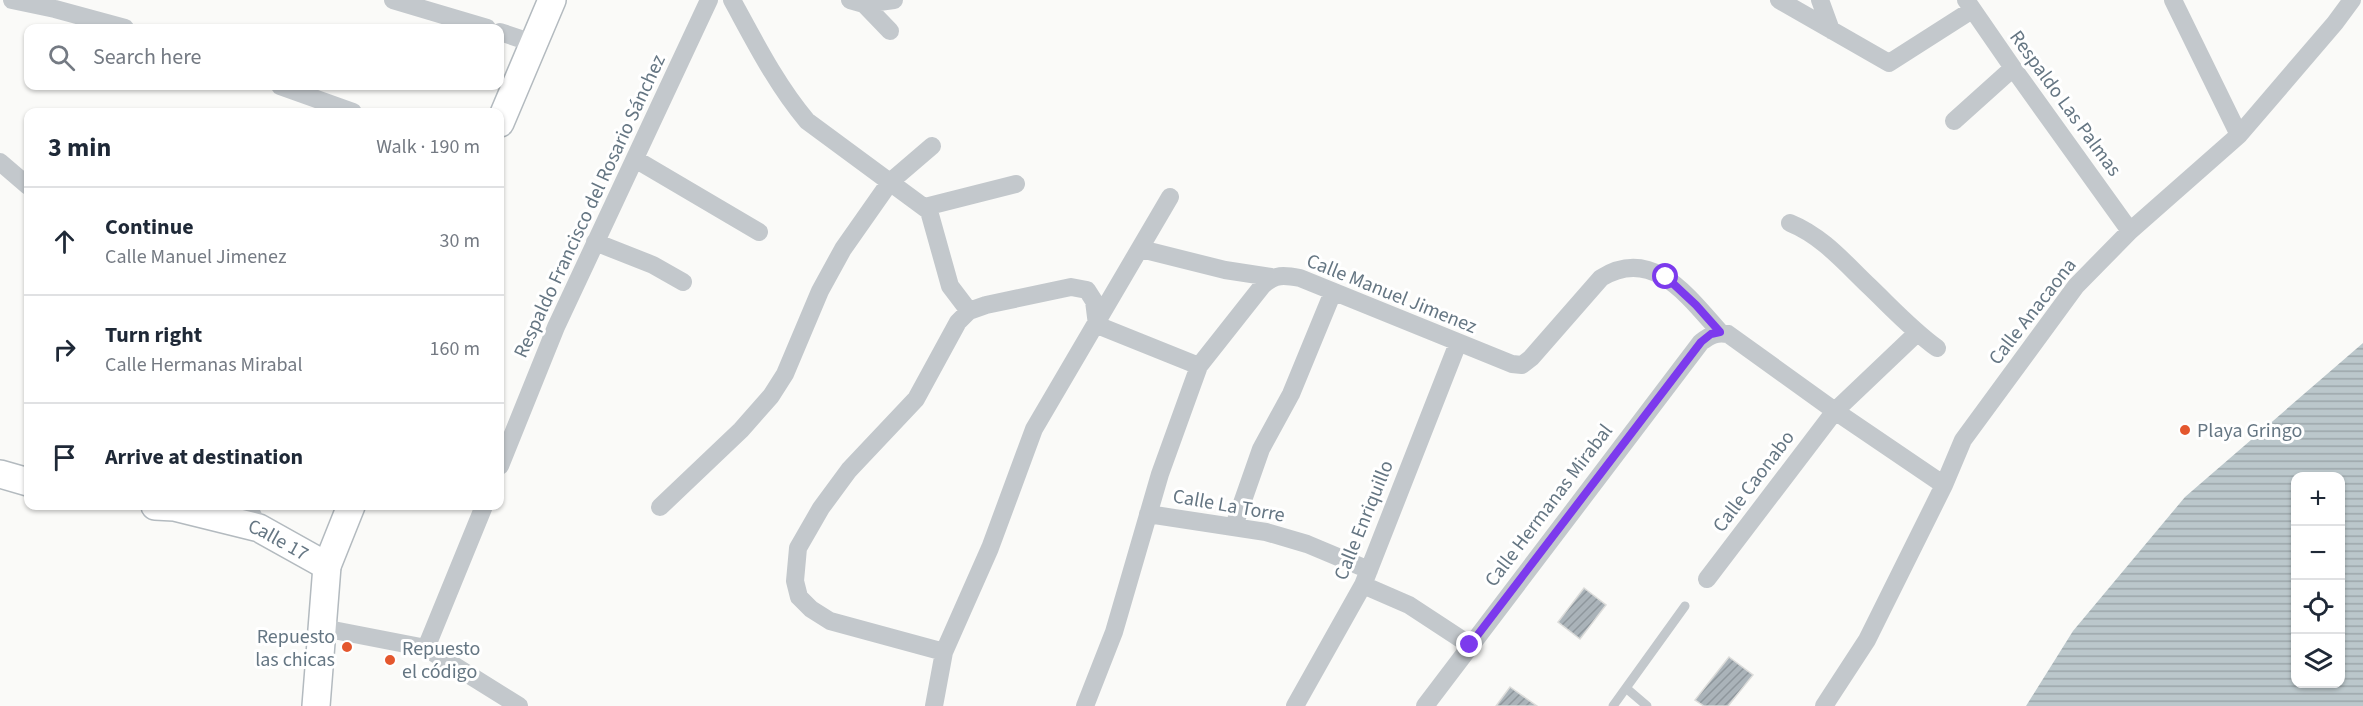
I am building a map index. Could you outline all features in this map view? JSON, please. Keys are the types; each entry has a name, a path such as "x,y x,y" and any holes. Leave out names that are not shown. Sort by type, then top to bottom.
{"main road":[{"path":"504,113 552,0"},
{"path":"0,474 24,481"},
{"name":"Calle 17","path":"198,510 254,517 327,566"},
{"path":"316,706 327,566 349,510"}],"street":[{"path":"12,0 110,24"},
{"path":"393,0 474,24"},
{"name":"Respaldo Francisco del Rosario Sánchez","path":"504,456 556,327 709,0"},
{"path":"732,0 767,64 807,121 926,207 931,215 951,288 969,311"},
{"path":"857,2 894,0"},
{"path":"1779,0 1886,63 1892,63 1969,5"},
{"path":"1820,0 1831,30"},
{"path":"2173,0 2240,135"},
{"name":"Calle Anacaona","path":"1824,706 1867,640 1944,485 1963,440 2076,286 2130,231 2240,135 2352,0"},
{"path":"857,2 890,31"},
{"name":"Respaldo Las Palmas","path":"1969,5 2130,231"},
{"path":"504,33 533,43"},
{"path":"1954,121 2013,69"},
{"path":"291,90 342,108"},
{"path":"660,507 741,430 771,396 784,374 824,283 843,249 890,182 932,146"},
{"path":"634,159 759,232"},
{"path":"0,162 24,183"},
{"path":"926,207 1016,184"},
{"path":"934,706 944,652 990,548 1034,429 1170,197"},
{"path":"1790,223 1807,230 1841,257 1917,333 1937,348"},
{"path":"596,242 653,265 684,282"},
{"name":"Calle Manuel Jimenez","path":"1141,249 1225,270 1271,277 1282,275 1300,278 1512,364 1522,364 1531,358 1600,278 1616,269 1638,266 1666,277 1696,305 1716,333"},
{"path":"1085,706 1122,606 1148,514 1198,366 1271,277"},
{"path":"944,652 830,621 811,609 799,597 795,581 798,548 821,508 849,470 916,399 958,322 969,311 986,305 1071,287 1087,291 1094,301 1097,325"},
{"path":"1234,526 1261,449 1291,394 1333,292"},
{"path":"1097,325 1198,366"},
{"path":"1716,333 1728,334 1834,411 1944,485"},
{"name":"Calle Hermanas Mirabal","path":"1425,706 1701,342 1716,333"},
{"name":"Calle Caonabo","path":"1707,579 1834,411 1917,333"},
{"name":"Calle Enriquillo","path":"1295,706 1366,577 1458,343"},
{"path":"426,648 481,510"},
{"name":"Calle La Torre","path":"1148,514 1266,532 1307,544 1366,577 1470,645"},
{"path":"323,628 426,648 519,706"}],"lane":[{"path":"1613,706 1685,606"},
{"path":"1626,688 1647,706"}],"shaded area":[{"path":"2363,343 2363,706 2026,706 2073,631 2185,497"}],"building":[{"path":"1584,588 1606,605 1580,639 1558,622"},
{"path":"1729,657 1753,675 1728,706 1704,706 1695,700"},
{"path":"1510,687 1537,706 1496,706"}],"place":[{"name":"Playa Gringo","path":"2185,430"},
{"name":"Repuesto las chicas","path":"347,647"},
{"name":"Repuesto el código","path":"390,660"}],"route":[{"path":"1470,645 1701,342 1711,334 1720,332 1666,277"}]}
